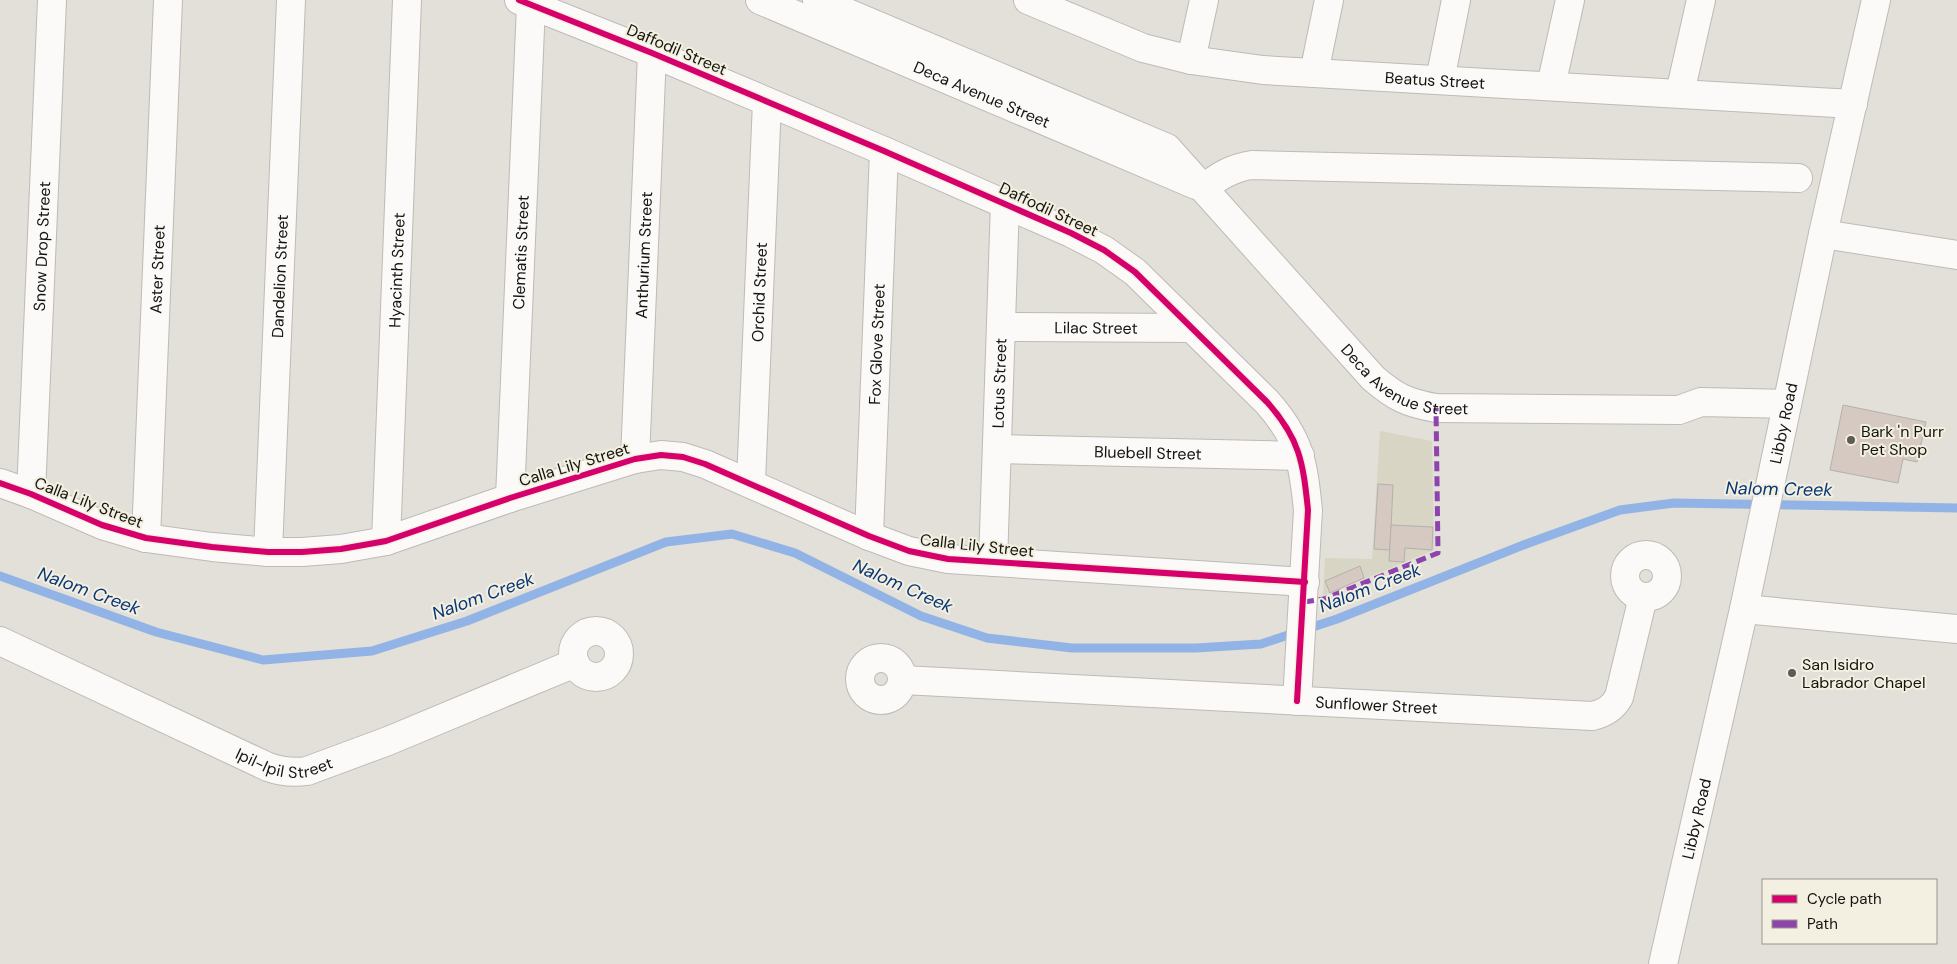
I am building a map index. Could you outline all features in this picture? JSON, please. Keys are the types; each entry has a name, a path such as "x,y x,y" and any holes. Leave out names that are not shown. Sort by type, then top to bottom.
{"street":[{"name":"Snow Drop Street","path":"32,494 52,0"},
{"name":"Aster Street","path":"146,538 168,0"},
{"name":"Dandelion Street","path":"268,552 291,0"},
{"name":"Hyacinth Street","path":"386,541 407,0"},
{"name":"Deca Avenue Street","path":"760,0 944,66"},
{"name":"Deca Avenue Street","path":"817,0 944,66 1204,188 1372,378 1392,394 1413,404 1436,408 1679,410 1701,402 1785,413"},
{"name":"Beatus Street","path":"1028,0 1074,10 1143,48 1190,60 1263,70 1853,104"},
{"path":"1190,60 1204,0"},
{"path":"1314,73 1329,0"},
{"path":"1440,80 1456,0"},
{"path":"1552,86 1570,0"},
{"path":"1680,94 1701,0"},
{"name":"Libby Road","path":"1662,964 1744,609 1823,234 1876,0"},
{"name":"Daffodil Street","path":"525,2 652,53 884,151 1071,233 1104,250 1135,272 1280,417 1289,429 1300,456 1308,510 1298,701"},
{"name":"Clematis Street","path":"510,498 525,2"},
{"name":"Anthurium Street","path":"636,459 652,53"},
{"name":"Orchid Street","path":"751,482 767,102"},
{"name":"Fox Glove Street","path":"869,536 884,151"},
{"path":"1204,188 1225,172 1238,167 1252,165 1798,178"},
{"name":"Lotus Street","path":"993,562 1004,204"},
{"path":"1823,234 1957,255"},
{"name":"Lilac Street","path":"1001,327 1192,328"},
{"name":"Bluebell Street","path":"997,449 1300,456"},
{"name":"Calla Lily Street","path":"0,483 32,494 102,525 146,538 212,547 268,552 302,552 341,549 386,541 510,498 636,459 661,455 683,457 704,464 751,482 869,536 908,551 948,559 1305,582"},
{"name":"Sunflower Street","path":"903,680 1592,716 1601,714 1615,704 1619,696 1643,597"},
{"path":"1744,609 1957,629"},
{"name":"Ipil-Ipil Street","path":"0,641 268,767 281,772 294,773 307,771 388,741 575,663"}],"shaded area":[{"path":"1380,431 1432,441 1434,550 1323,596 1325,558 1372,559"}],"building":[{"path":"1843,405 1926,422 1917,462 1903,459 1898,483 1830,470"},
{"path":"1378,484 1393,485 1390,550 1374,549"},
{"path":"1391,525 1433,527 1432,550 1405,548 1404,562 1389,561"},
{"path":"1360,566 1364,578 1330,593 1325,581"}],"waterway":[{"name":"Nalom Creek","path":"0,576 156,632 263,660 372,651 467,621 666,542 732,534 795,553 921,616 987,638 1072,648 1196,648 1261,644 1337,619 1526,544 1620,510 1674,503 1957,508"}],"marked path":[{"path":"1304,602 1324,599 1438,553 1436,408"}],"cycle path":[{"path":"519,0 652,53 884,151 1071,233 1104,250 1135,272 1267,402 1287,428 1298,452 1302,464 1308,510 1297,701"},
{"path":"0,483 31,494 102,525 146,538 212,547 268,552 302,552 341,549 386,541 510,498 635,459 661,455 683,457 705,464 869,536 909,551 948,559 1305,582"}],"place":[{"name":"Bark 'n Purr Pet Shop","path":"1851,440"},
{"name":"San Isidro Labrador Chapel","path":"1792,673"}]}
